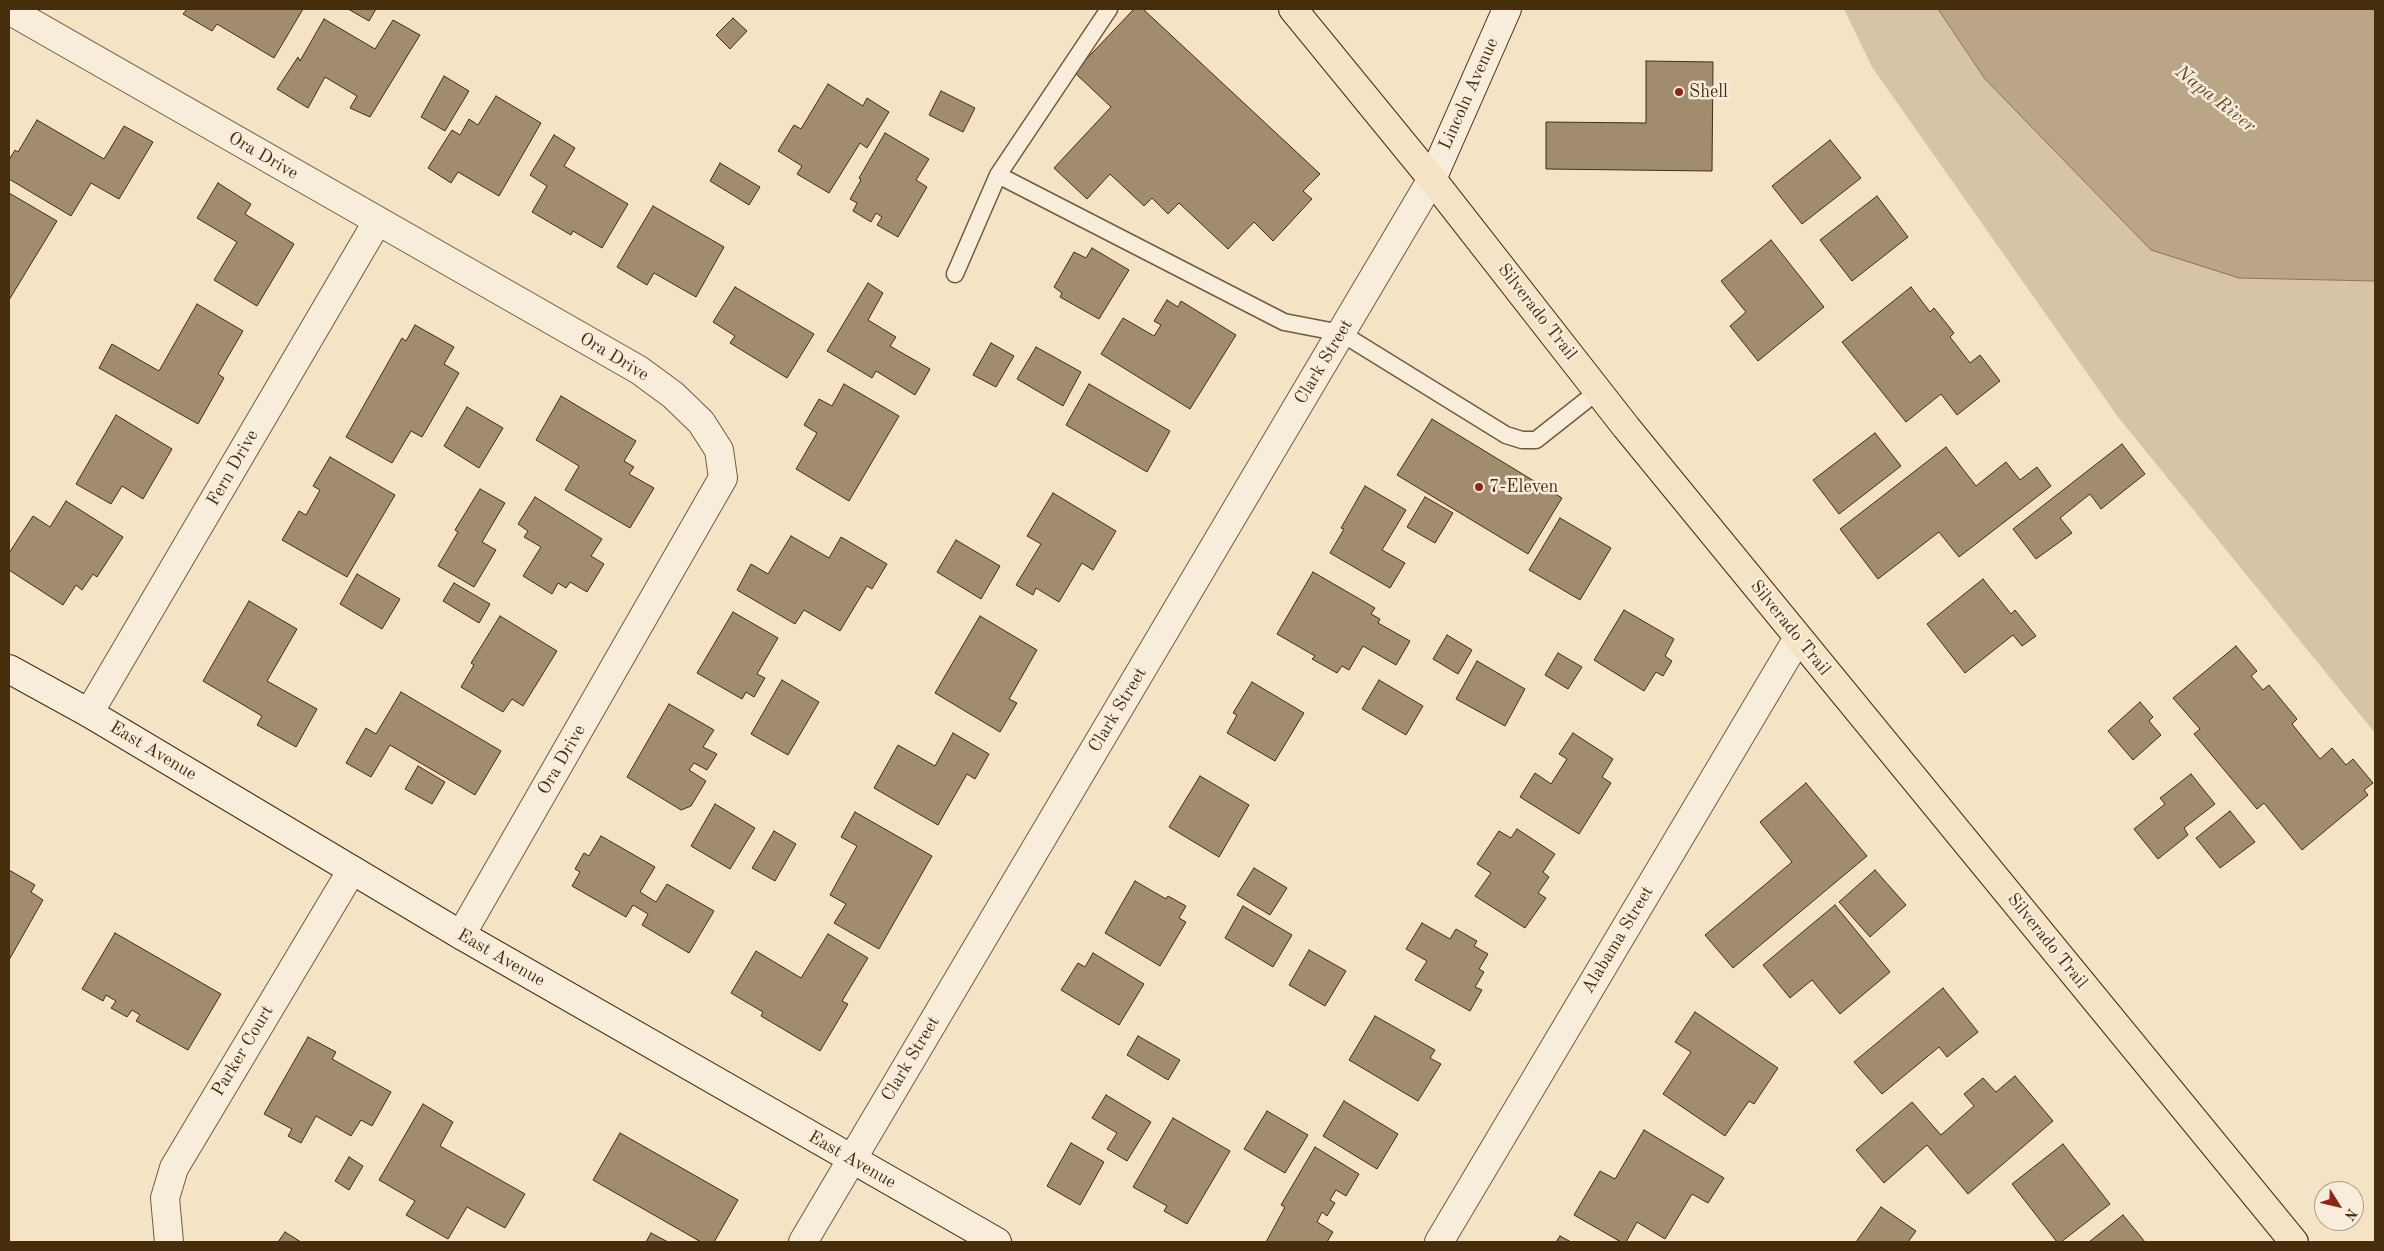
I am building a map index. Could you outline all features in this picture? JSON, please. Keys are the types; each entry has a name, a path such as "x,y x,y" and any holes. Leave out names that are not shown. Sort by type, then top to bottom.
{"main road":[{"name":"Silverado Trail","path":"1292,9 1432,179 1598,390 1798,638 2294,1242"}],"street":[{"name":"Lincoln Avenue","path":"1432,179 1507,9"},
{"name":"Ora Drive","path":"9,10 639,370 673,395 701,422 719,450 723,478 460,935"},
{"name":"Clark Street","path":"804,1242 1432,179"},
{"name":"Fern Drive","path":"89,713 377,222"},
{"name":"Alabama Street","path":"1439,1242 1798,638"},
{"name":"East Avenue","path":"9,669 89,713 460,935 997,1242"},
{"name":"Parker Court","path":"169,1242 165,1198 174,1168 352,870"}],"lane":[{"path":"955,274 998,174 1109,9"},
{"path":"998,174 1284,322 1341,333 1506,435 1522,440 1536,440 1598,390"}],"shaded area":[{"path":"1844,9 1938,9 1985,79 2239,278 2375,281 2375,733 2118,417 1872,67"}],"water":[{"name":"Napa River","path":"1938,9 2375,9 2375,281 2239,278 2151,250 1985,79"}],"building":[{"path":"187,9 303,9 274,58 217,24 212,31 183,14"},
{"path":"348,9 376,9 369,21"},
{"path":"1134,9 1143,9 1320,174 1303,191 1312,199 1273,241 1254,222 1228,249 1179,203 1168,214 1152,198 1144,206 1110,174 1087,199 1054,168 1111,107 1074,72"},
{"path":"733,18 747,31 730,49 716,35"},
{"path":"324,19 375,49 393,20 420,35 370,117 350,108 357,96 325,77 308,108 277,89 298,57 300,61"},
{"name":"Shell","path":"1646,61 1713,62 1712,171 1546,169 1546,122 1646,123"},
{"path":"444,76 469,91 445,131 421,117"},
{"path":"828,84 863,106 867,98 889,112 867,148 860,143 829,193 797,174 802,166 778,151 794,125 801,129"},
{"path":"941,91 975,108 963,132 929,115"},
{"path":"496,96 541,123 499,196 458,172 451,183 428,168 452,130 460,135 469,119 478,125"},
{"path":"37,120 104,159 124,126 153,142 119,199 91,183 71,216 9,179 9,160 15,150 18,152"},
{"path":"885,133 929,159 916,180 927,187 898,237 877,225 882,217 876,213 871,222 853,211 857,203 850,199 861,180 859,178"},
{"path":"554,135 575,148 564,166 628,204 602,248 573,231 571,235 532,212 547,186 530,175"},
{"path":"1830,140 1861,178 1802,224 1772,186"},
{"path":"720,163 760,187 749,205 710,181"},
{"path":"218,183 251,204 245,214 294,244 257,306 214,280 237,242 197,218"},
{"path":"9,193 57,221 9,300"},
{"path":"1877,196 1908,237 1852,281 1820,240"},
{"path":"653,206 724,247 696,297 654,273 647,285 617,267"},
{"path":"1771,240 1824,307 1758,361 1730,326 1746,312 1721,281"},
{"path":"1092,248 1129,270 1099,319 1060,297 1062,293 1054,287 1074,252 1086,258"},
{"path":"868,283 883,293 868,320 896,337 890,346 930,369 915,395 876,371 872,378 827,351"},
{"path":"735,287 814,334 787,378 730,343 735,336 713,322"},
{"path":"1911,287 1930,312 1934,308 1954,333 1950,337 1970,363 1980,355 2000,381 1957,415 1941,394 1906,422 1842,342"},
{"path":"1167,300 1178,307 1181,301 1236,335 1190,409 1101,354 1123,318 1154,336 1161,325 1154,321"},
{"path":"197,304 243,331 218,374 224,378 198,424 99,368 112,344 159,371"},
{"path":"415,325 454,347 444,364 459,373 422,437 411,431 392,463 346,437 402,338 406,341"},
{"path":"991,343 1014,356 996,387 973,375"},
{"path":"1036,347 1081,372 1063,406 1017,379"},
{"path":"844,384 899,416 849,501 796,469 817,433 804,425 819,399 832,406"},
{"path":"1089,384 1170,431 1147,472 1066,425"},
{"path":"561,396 636,441 624,461 634,467 629,474 654,488 630,528 565,490 579,466 536,440"},
{"path":"467,407 503,428 479,468 444,446"},
{"path":"116,415 172,449 143,499 122,486 111,504 76,484"},
{"name":"7-Eleven","path":"1432,419 1562,498 1528,554 1397,475"},
{"path":"1875,433 1901,466 1839,514 1813,480"},
{"path":"2122,444 2145,474 2101,509 2090,494 2060,518 2072,533 2036,559 2013,529"},
{"path":"1946,447 1976,486 2006,462 2020,480 2037,467 2051,486 1959,557 1939,532 1878,579 1840,529"},
{"path":"330,457 395,495 347,577 282,540 299,511 306,515 320,490 313,486"},
{"path":"1365,486 1406,510 1382,550 1405,563 1390,588 1330,553 1344,529 1341,528"},
{"path":"480,489 505,503 482,542 496,550 474,587 438,566 458,532 455,530"},
{"path":"1053,493 1116,531 1093,570 1082,563 1059,602 1036,588 1033,595 1016,585 1041,544 1027,536"},
{"path":"535,497 602,539 591,556 604,564 587,592 570,582 566,588 558,583 552,594 523,576 541,547 524,537 528,531 518,524"},
{"path":"1425,497 1453,513 1435,543 1407,527"},
{"path":"66,501 123,537 97,577 93,574 82,590 76,585 63,605 9,570 9,553 33,516 50,527"},
{"path":"1560,518 1611,548 1580,600 1529,570"},
{"path":"791,536 829,558 841,537 887,564 872,589 867,586 840,631 804,610 795,624 737,590 751,564 768,574"},
{"path":"956,540 1000,566 981,599 937,572"},
{"path":"1313,572 1375,608 1371,614 1380,619 1378,623 1410,641 1396,665 1363,646 1349,670 1342,666 1337,673 1312,659 1315,656 1277,634"},
{"path":"357,574 400,599 382,629 340,604"},
{"path":"1983,579 2011,614 2015,610 2036,636 2022,646 2013,635 1965,673 1927,624"},
{"path":"454,583 490,604 479,623 443,601"},
{"path":"249,601 297,629 267,681 317,709 296,747 257,725 262,716 203,681"},
{"path":"1624,610 1674,639 1665,656 1672,661 1663,676 1656,672 1644,691 1594,660"},
{"path":"733,612 778,638 757,674 765,678 754,697 746,692 742,699 697,673"},
{"path":"500,616 557,651 523,706 512,699 503,712 461,687 474,665 471,663"},
{"path":"980,616 1037,650 1009,699 1017,703 1000,732 935,693"},
{"path":"1447,635 1472,650 1458,674 1433,659"},
{"path":"2236,646 2257,671 2251,676 2263,690 2269,685 2297,719 2292,724 2320,759 2332,748 2346,765 2353,759 2373,783 2364,790 2368,795 2302,850 2264,803 2257,809 2194,734 2200,729 2173,698"},
{"path":"1558,653 1582,667 1568,689 1545,675"},
{"path":"1477,661 1525,689 1505,726 1456,699"},
{"path":"782,680 819,702 788,755 751,734"},
{"path":"1379,680 1423,706 1406,735 1362,709"},
{"path":"1252,682 1304,713 1275,761 1227,733 1237,715 1233,713"},
{"path":"401,692 501,751 475,795 390,745 371,777 346,763 366,728 376,734"},
{"path":"2140,702 2153,717 2149,721 2161,735 2133,760 2108,731"},
{"path":"669,704 714,730 703,747 717,754 707,770 694,763 689,770 706,781 691,806 681,810 627,777"},
{"path":"953,733 989,754 975,779 967,774 938,825 874,788 898,745 935,766"},
{"path":"1573,733 1613,759 1602,777 1611,783 1579,834 1520,797 1535,773 1551,784 1567,759 1559,754"},
{"path":"418,766 445,782 432,804 405,789"},
{"path":"2191,774 2215,804 2184,828 2188,835 2158,859 2134,829 2165,804 2160,798"},
{"path":"1200,776 1249,805 1219,857 1169,827"},
{"path":"1806,783 1867,856 1733,968 1705,935 1792,862 1760,822"},
{"path":"715,804 755,828 730,869 691,846"},
{"path":"2230,811 2255,842 2220,868 2196,838"},
{"path":"855,812 932,856 879,949 834,923 846,904 830,895 857,846 841,837"},
{"path":"1517,829 1555,854 1543,872 1549,877 1538,893 1546,898 1525,928 1475,896 1491,873 1477,864 1499,831 1511,838"},
{"path":"774,831 796,844 775,881 752,868"},
{"path":"601,836 655,867 640,892 656,902 667,884 714,911 689,953 642,925 648,914 633,905 626,917 572,886 580,872 575,869 584,853 589,856"},
{"path":"1254,868 1287,888 1270,915 1237,895"},
{"path":"9,870 35,885 31,892 43,900 9,960"},
{"path":"1875,870 1906,905 1870,937 1839,902"},
{"path":"1135,881 1166,899 1168,896 1186,906 1179,918 1186,922 1160,966 1105,933"},
{"path":"1835,905 1890,972 1840,1014 1812,980 1790,998 1763,965"},
{"path":"1243,906 1292,935 1273,967 1225,938"},
{"path":"1422,923 1450,939 1456,929 1477,941 1474,946 1488,954 1479,969 1484,972 1475,987 1482,990 1470,1011 1415,980 1427,961 1406,949"},
{"path":"115,933 221,994 188,1050 136,1021 140,1015 132,1010 127,1017 111,1008 116,1001 106,995 103,1001 82,989"},
{"path":"828,934 868,958 842,1001 848,1004 820,1051 761,1016 763,1012 731,993 756,951 801,978"},
{"path":"1309,950 1346,971 1325,1006 1289,985"},
{"path":"1093,953 1144,984 1119,1025 1061,990 1078,963 1085,967"},
{"path":"1943,988 1978,1032 1947,1057 1939,1047 1882,1094 1854,1062"},
{"path":"1695,1012 1778,1068 1754,1104 1749,1101 1725,1136 1663,1094 1691,1052 1675,1042"},
{"path":"1375,1016 1435,1050 1430,1058 1441,1064 1418,1101 1349,1060"},
{"path":"1138,1036 1180,1060 1168,1080 1127,1055"},
{"path":"308,1037 336,1052 332,1059 391,1092 372,1126 361,1120 351,1136 316,1116 301,1143 288,1136 292,1129 264,1114"},
{"path":"2015,1076 2053,1121 1968,1194 1927,1145 1884,1183 1856,1150 1912,1102 1941,1135 1974,1106 1964,1094 1983,1078 1996,1092"},
{"path":"1106,1095 1151,1122 1127,1161 1107,1149 1117,1133 1092,1118"},
{"path":"1344,1101 1398,1134 1377,1169 1323,1136"},
{"path":"423,1104 453,1122 440,1146 525,1194 505,1228 467,1207 448,1239 406,1215 415,1201 379,1180"},
{"path":"1267,1111 1308,1135 1285,1173 1244,1149"},
{"path":"1173,1118 1230,1151 1187,1224 1164,1211 1167,1206 1133,1187"},
{"path":"1644,1130 1724,1178 1708,1203 1692,1194 1665,1239 1637,1222 1626,1242 1621,1242 1574,1215 1600,1171 1615,1179"},
{"path":"620,1133 738,1200 714,1242 701,1242 593,1180"},
{"path":"1071,1143 1104,1162 1080,1205 1047,1186"},
{"path":"2063,1144 2110,1204 2061,1242 2057,1242 2012,1184"},
{"path":"1315,1147 1359,1174 1346,1196 1336,1190 1330,1200 1335,1203 1327,1216 1322,1212 1317,1222 1333,1232 1327,1242 1266,1242 1285,1207 1281,1205"},
{"path":"349,1157 363,1166 349,1190 335,1181"},
{"path":"1881,1207 1916,1231 1908,1242 1856,1242"},
{"path":"2123,1215 2145,1242 2089,1242"},
{"path":"285,1232 301,1242 278,1242"},
{"path":"651,1233 668,1242 646,1242"},
{"path":"1560,1236 1571,1242 1556,1242"}],"place":[{"name":"Shell","path":"1679,92"},
{"name":"7-Eleven","path":"1479,487"}]}
